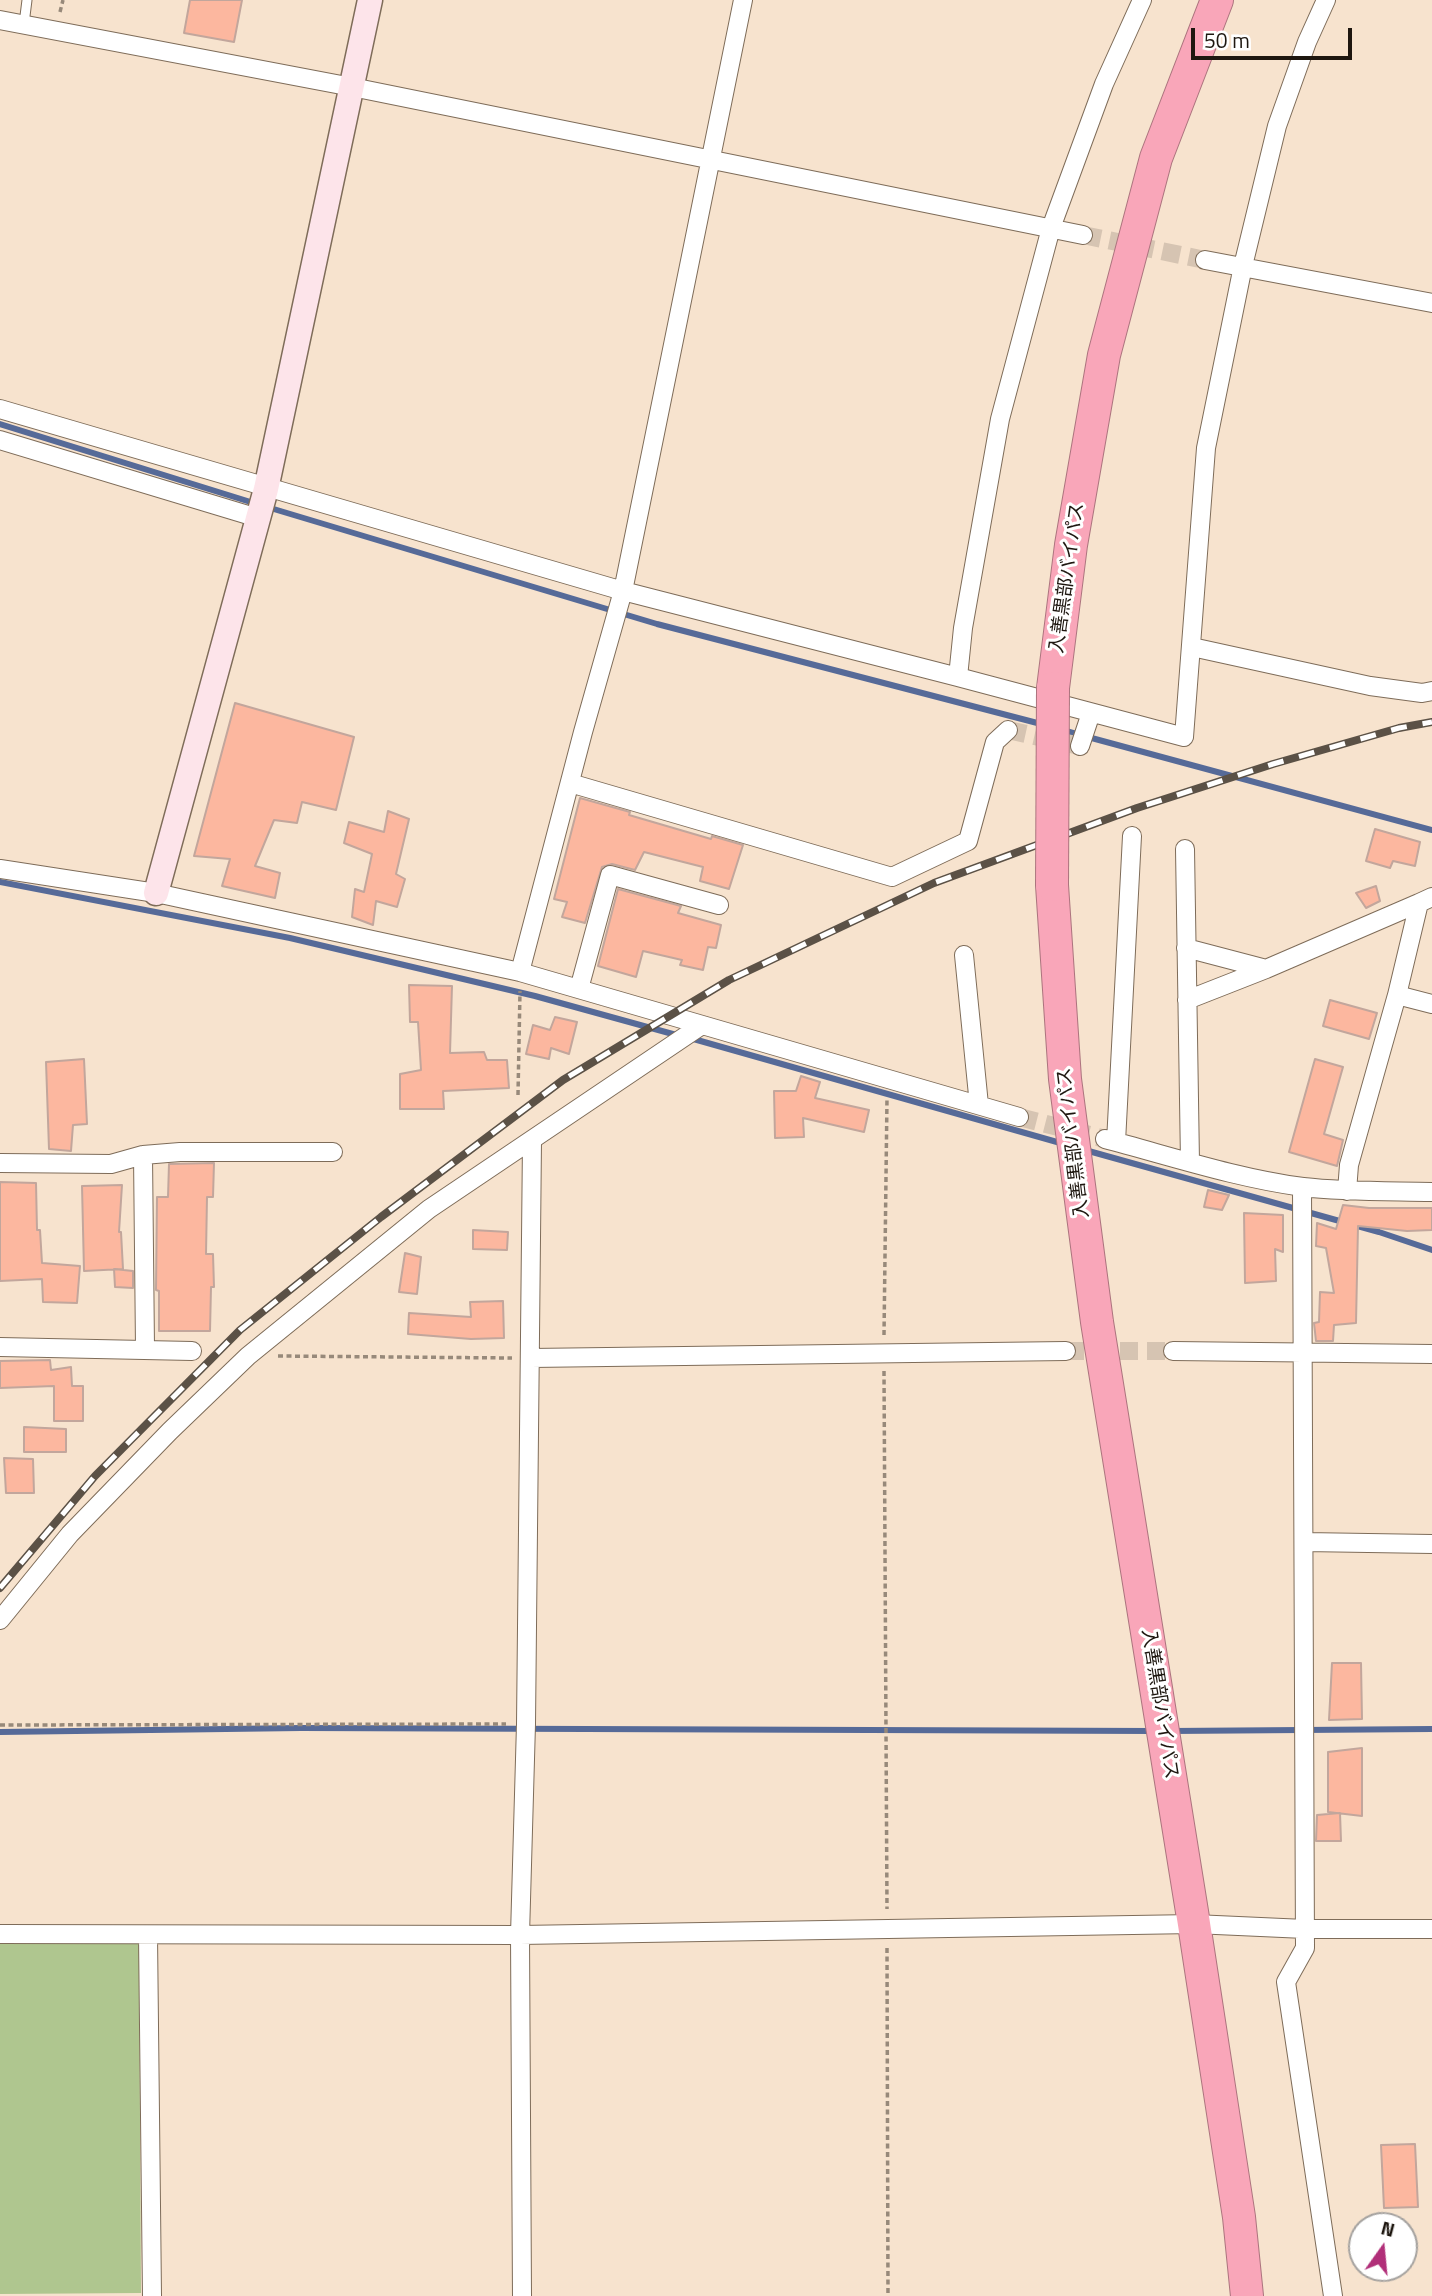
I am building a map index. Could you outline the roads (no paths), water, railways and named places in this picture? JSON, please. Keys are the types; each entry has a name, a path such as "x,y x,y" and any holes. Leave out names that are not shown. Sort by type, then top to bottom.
{"highway":[{"name":"入善黒部バイパス","path":"1217,0 1156,158 1104,355 1071,545 1053,688 1052,885 1065,1079 1097,1322 1194,1924 1239,2217 1247,2296"}],"street":[{"path":"156,894 266,489 370,0"},
{"path":"520,972 623,591 743,0"},
{"path":"958,677 963,628 1000,419 1051,228 1104,84 1142,0"},
{"path":"0,409 266,489 623,591 1184,737 1206,448 1243,267 1277,126 1325,0"},
{"path":"0,20 1083,235"},
{"path":"1205,260 1432,303"},
{"path":"0,440 258,518"},
{"path":"1192,647 1370,685 1422,693 1432,691"},
{"path":"1080,746 1091,713"},
{"path":"570,783 892,877 968,841 995,742 1008,730"},
{"path":"1132,836 1111,1140 1190,1162 1302,1186 1348,1191 1432,1192"},
{"path":"1185,849 1190,1162"},
{"path":"0,869 156,894 520,972 1019,1117"},
{"path":"579,989 610,875 719,905"},
{"path":"1187,1000 1266,970 1426,900"},
{"path":"1348,1191 1349,1166 1396,995 1426,900"},
{"path":"1186,948 1266,970"},
{"path":"964,955 979,1105"},
{"path":"1396,995 1432,1004"},
{"path":"0,1620 70,1534 170,1431 248,1356 429,1209 702,1025"},
{"path":"522,2296 520,1935 526,1724 532,1141"},
{"path":"0,1163 111,1164 143,1155 180,1152 333,1152"},
{"path":"143,1155 145,1348"},
{"path":"1302,1186 1305,1948 1286,1982 1333,2296"},
{"path":"0,1347 192,1351"},
{"path":"531,1358 1066,1351"},
{"path":"1173,1351 1432,1354"},
{"path":"1305,1542 1432,1544"},
{"path":"0,1934 520,1935 1194,1924 1305,1929 1432,1929"},
{"path":"148,1935 152,2296"}],"lane":[{"path":"23,24 27,0"}],"waterway":[{"path":"0,424 257,504"},
{"path":"267,507 657,624 1045,725"},
{"path":"1062,730 1432,830"},
{"path":"0,882 290,938 535,996 680,1036"},
{"path":"690,1038 1064,1144"},
{"path":"1085,1150 1379,1232 1432,1250"},
{"path":"0,1732 301,1728 1154,1731"},
{"path":"1171,1731 1432,1729"}],"tunnel":[{"path":"1083,235 1205,260"},
{"path":"1008,730 1080,746"},
{"path":"1019,1117 1105,1139"},
{"path":"1066,1351 1173,1351"}],"railway":[{"path":"0,1588 95,1476 240,1330 381,1217 563,1080 729,980 934,883 1137,808 1273,764 1399,728 1432,722"}]}
